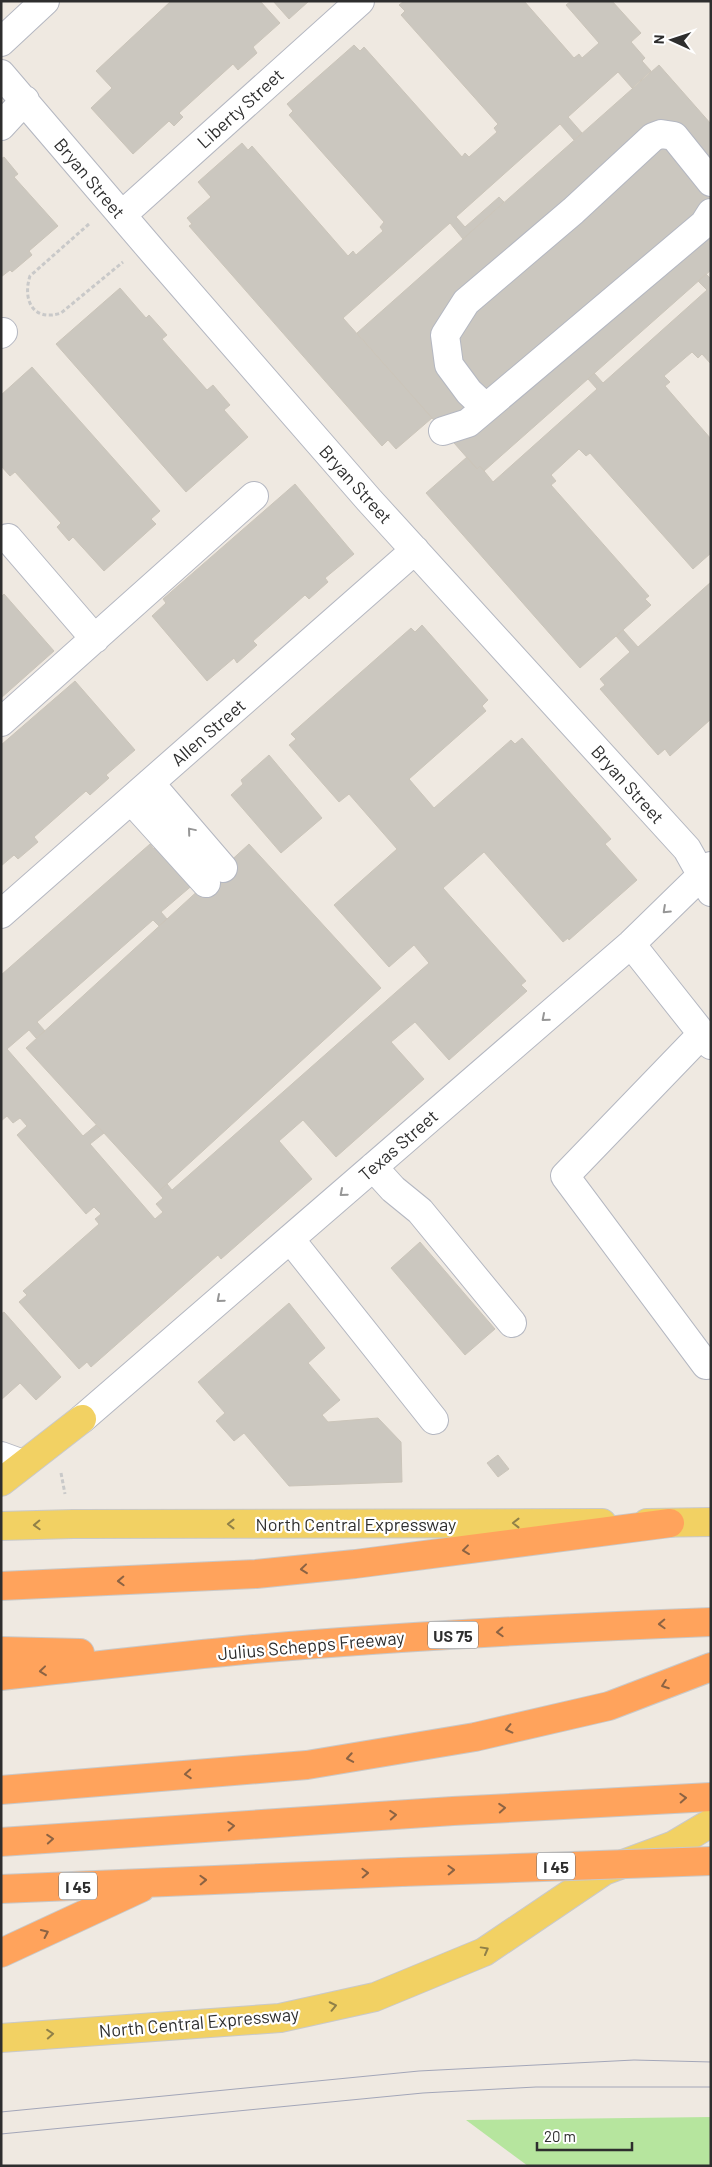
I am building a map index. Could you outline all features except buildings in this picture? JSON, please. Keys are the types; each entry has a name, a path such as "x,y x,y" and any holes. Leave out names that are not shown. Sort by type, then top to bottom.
{"highway":[{"path":"1,1586 256,1574 356,1564 670,1523"},
{"name":"Julius Schepps Freeway","path":"1,1676 196,1655 428,1636 711,1622"},
{"path":"1,1651 196,1655"},
{"path":"1,1790 307,1766 475,1737 609,1706 711,1667"},
{"path":"1,1842 482,1809 711,1797"},
{"name":"I 45","path":"1,1889 467,1869 711,1861"},
{"path":"1,1953 154,1882"}],"main road":[{"path":"1,1482 12,1460 82,1419"},
{"name":"North Central Expressway","path":"1,1526 73,1524 711,1522"},
{"name":"North Central Expressway","path":"1,2038 280,2018 375,1997 484,1952 604,1871 674,1845 711,1824"}],"street":[{"path":"1,42 45,1"},
{"name":"Liberty Street","path":"122,215 360,1"},
{"name":"Bryan Street","path":"1,74 363,493 687,849 708,878"},
{"path":"1,126 24,100"},
{"path":"711,182 674,136 661,134 653,136 573,211 466,302 445,335 449,365 469,392 464,427 704,224 711,213"},
{"path":"1,722 254,496"},
{"path":"8,538 94,638"},
{"name":"Allen Street","path":"1,914 416,550"},
{"path":"140,792 215,876"},
{"name":"Texas Street","path":"82,1419 708,878"},
{"path":"630,944 706,1040 565,1176 706,1365 711,1361"},
{"path":"372,1167 393,1190 420,1210 512,1323"},
{"path":"290,1239 434,1420"}],"path":[{"path":"91,222 30,276 26,287 32,309 51,317 61,313 124,261"}],"green space":[{"path":"711,2117 711,2166 528,2166 466,2120"}],"tram line":[{"path":"1,2112 419,2071 634,2060 711,2062"},
{"path":"1,2134 423,2093 536,2087 711,2087"}]}
